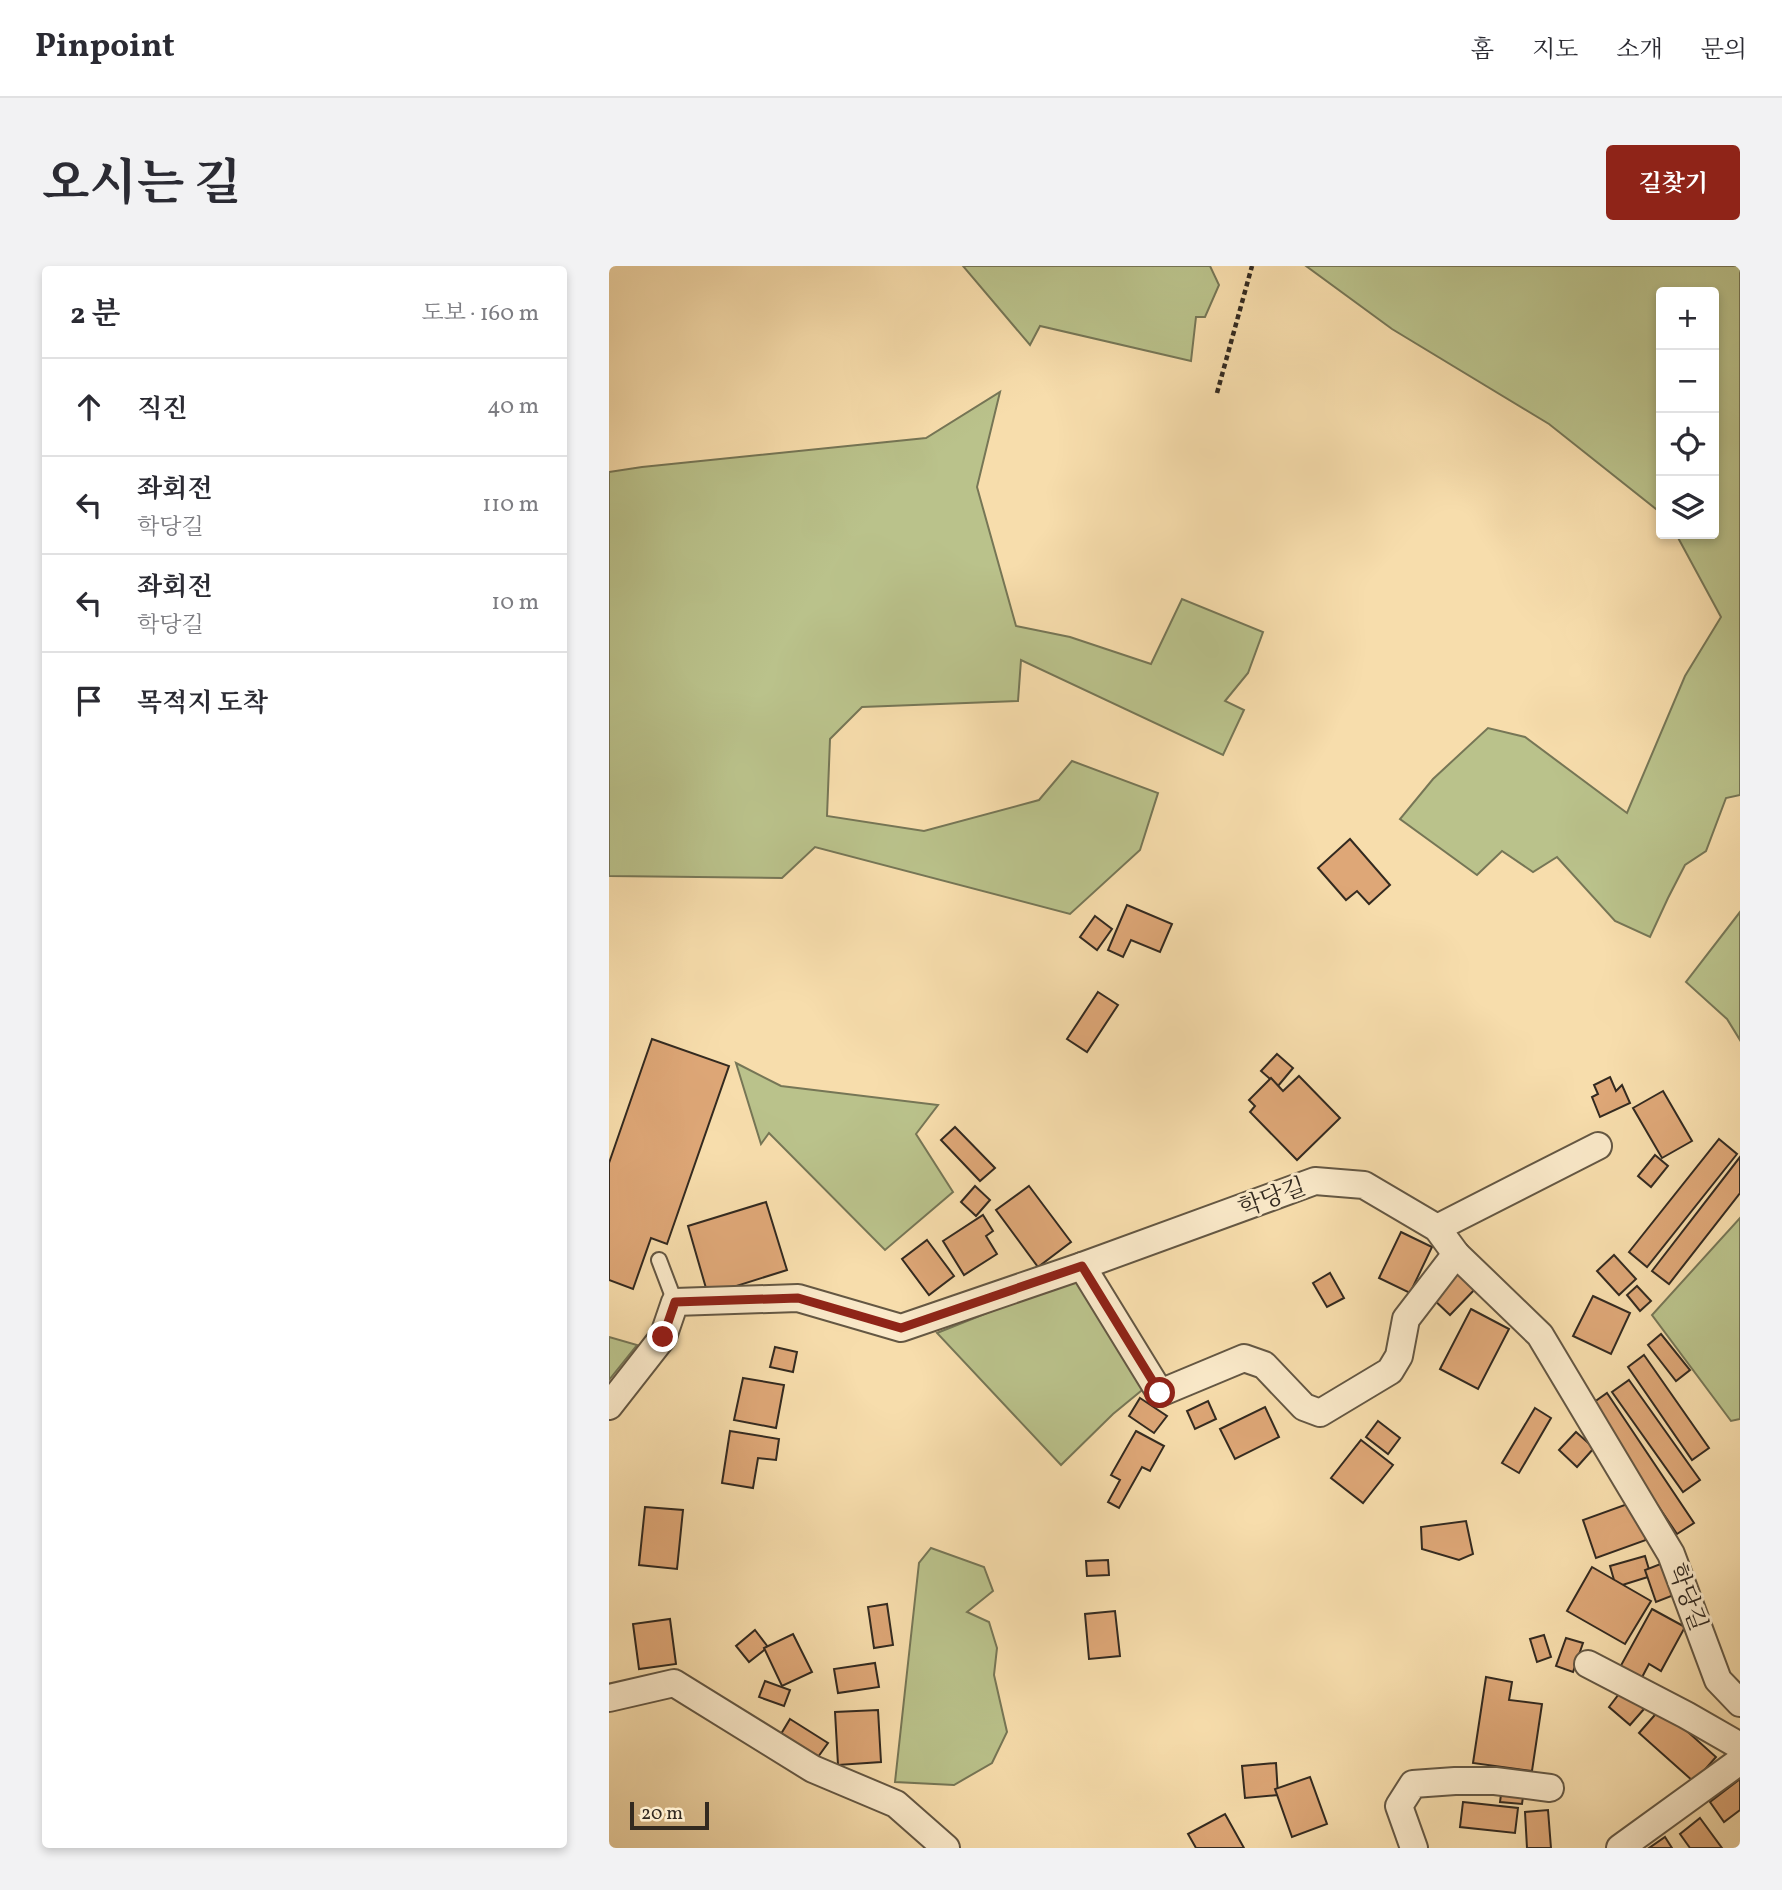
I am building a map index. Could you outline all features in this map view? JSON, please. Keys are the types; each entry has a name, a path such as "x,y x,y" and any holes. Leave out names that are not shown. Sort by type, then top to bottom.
{"street":[{"path":"1437,1228 1598,1146"},
{"name":"학당길","path":"675,1302 798,1298 901,1328 1082,1266 1315,1181 1364,1185 1437,1228 1456,1254 1540,1335 1671,1553 1718,1680 1740,1703"},
{"path":"1082,1266 1160,1393 1244,1358 1264,1365 1304,1407 1320,1413 1390,1371 1399,1356 1406,1319 1456,1254"},
{"path":"609,1406 663,1337 675,1302"},
{"path":"1588,1664 1686,1714 1740,1746"},
{"path":"609,1698 674,1683 813,1769 896,1804 946,1848"},
{"path":"1620,1848 1740,1762"},
{"path":"1414,1848 1399,1806 1413,1784 1455,1780 1495,1781 1550,1788"}],"lane":[{"path":"659,1260 675,1302"}],"path":[{"path":"1217,393 1252,266"}],"green space":[{"path":"963,266 1210,266 1219,285 1205,317 1196,317 1191,361 1040,326 1030,345"},
{"path":"1306,266 1740,266 1740,795 1726,798 1706,851 1685,865 1650,937 1615,921 1557,857 1533,872 1502,851 1477,875 1400,819 1433,779 1488,728 1525,737 1627,813 1685,676 1721,617 1679,539 1719,539 1719,287 1656,287 1656,509 1549,424 1392,329"},
{"path":"1000,392 977,487 1016,626 1070,637 1151,664 1182,599 1263,632 1248,673 1225,701 1244,710 1223,755 1021,660 1018,701 862,707 830,739 827,816 924,831 1039,800 1072,761 1158,793 1140,850 1070,914 815,847 782,878 609,876 609,472 926,438"},
{"path":"1740,912 1740,1040 1727,1019 1686,982"},
{"path":"736,1063 781,1086 938,1105 916,1134 953,1192 885,1250 769,1133 761,1144"},
{"path":"1740,1218 1740,1419 1731,1421 1652,1315"},
{"path":"1077,1277 1147,1386 1113,1414 1061,1465 937,1333"},
{"path":"609,1337 637,1345 609,1380"},
{"path":"931,1548 984,1567 993,1591 967,1612 989,1622 997,1648 994,1675 1007,1732 992,1763 954,1785 895,1782 919,1563"}],"building":[{"path":"1350,839 1390,885 1369,904 1357,891 1346,900 1318,868"},
{"path":"1127,905 1172,924 1160,952 1131,940 1123,957 1108,950"},
{"path":"1095,916 1112,929 1097,950 1080,937"},
{"path":"1098,992 1118,1005 1087,1052 1067,1039"},
{"path":"652,1039 729,1066 667,1244 651,1238 633,1289 609,1280 609,1163"},
{"path":"1277,1054 1293,1068 1278,1086 1261,1071"},
{"path":"1299,1076 1340,1118 1297,1160 1250,1112 1255,1106 1249,1100 1271,1078 1283,1091"},
{"path":"1610,1077 1616,1091 1622,1085 1630,1103 1600,1117 1592,1097 1598,1094 1594,1085"},
{"path":"1663,1091 1692,1141 1662,1158 1633,1108"},
{"path":"955,1127 995,1168 980,1181 941,1140"},
{"path":"1719,1139 1737,1154 1647,1267 1629,1252"},
{"path":"1655,1155 1668,1166 1651,1187 1638,1176"},
{"path":"1740,1157 1740,1193 1669,1284 1652,1271"},
{"path":"975,1186 990,1200 976,1216 961,1202"},
{"path":"1029,1186 1071,1242 1038,1267 996,1210"},
{"path":"766,1202 787,1270 708,1295 688,1226"},
{"path":"983,1215 993,1231 986,1236 997,1254 964,1275 943,1241"},
{"path":"1401,1232 1432,1247 1410,1293 1379,1278"},
{"path":"927,1240 954,1276 929,1295 902,1259"},
{"path":"1614,1255 1636,1279 1619,1295 1597,1271"},
{"path":"1459,1269 1478,1286 1450,1315 1432,1298"},
{"path":"1330,1273 1344,1298 1327,1307 1313,1283"},
{"path":"1637,1286 1651,1301 1640,1311 1627,1295"},
{"path":"1593,1296 1630,1313 1611,1354 1573,1336"},
{"path":"1471,1309 1509,1329 1478,1389 1440,1369"},
{"path":"1661,1334 1690,1370 1676,1381 1648,1345"},
{"path":"775,1347 797,1352 793,1372 770,1367"},
{"path":"1644,1355 1709,1448 1692,1460 1628,1367"},
{"path":"743,1378 784,1385 776,1428 734,1420"},
{"path":"1629,1380 1700,1480 1683,1492 1612,1392"},
{"path":"1607,1393 1694,1523 1677,1534 1590,1405"},
{"path":"1140,1398 1167,1416 1154,1433 1129,1416"},
{"path":"1208,1401 1216,1419 1195,1429 1187,1411"},
{"path":"1265,1407 1279,1437 1235,1459 1220,1429"},
{"path":"1535,1408 1551,1418 1519,1473 1502,1463"},
{"path":"1378,1421 1400,1438 1388,1454 1366,1437"},
{"path":"730,1431 779,1439 776,1460 758,1458 753,1488 722,1483"},
{"path":"1136,1431 1164,1446 1150,1471 1142,1467 1119,1508 1108,1502 1120,1480 1111,1475"},
{"path":"1576,1432 1594,1448 1577,1467 1559,1450"},
{"path":"1361,1440 1393,1465 1363,1503 1331,1478"},
{"path":"1633,1502 1646,1540 1596,1558 1583,1520"},
{"path":"645,1507 683,1510 677,1569 639,1565"},
{"path":"1466,1521 1473,1554 1459,1560 1422,1549 1421,1527"},
{"path":"1645,1556 1651,1576 1616,1587 1610,1566"},
{"path":"1108,1560 1109,1575 1087,1576 1086,1561"},
{"path":"1663,1563 1674,1595 1656,1602 1645,1570"},
{"path":"1592,1567 1651,1601 1625,1644 1567,1611"},
{"path":"887,1604 893,1645 874,1648 868,1607"},
{"path":"1652,1609 1685,1627 1661,1671 1649,1664 1640,1681 1619,1669"},
{"path":"1115,1611 1120,1656 1089,1659 1085,1614"},
{"path":"670,1619 676,1664 639,1669 633,1624"},
{"path":"755,1630 768,1647 749,1662 736,1646"},
{"path":"793,1634 812,1672 782,1686 764,1648"},
{"path":"1544,1635 1551,1657 1537,1662 1530,1639"},
{"path":"1566,1638 1583,1643 1573,1672 1556,1666"},
{"path":"875,1663 879,1687 838,1693 834,1669"},
{"path":"1486,1677 1512,1682 1509,1700 1542,1704 1532,1771 1473,1763"},
{"path":"765,1681 790,1690 784,1706 759,1697"},
{"path":"1622,1690 1644,1709 1630,1725 1609,1707"},
{"path":"1661,1708 1716,1757 1694,1782 1639,1733"},
{"path":"878,1710 881,1762 838,1765 835,1712"},
{"path":"790,1719 828,1743 818,1757 781,1734"},
{"path":"1276,1763 1278,1795 1245,1798 1242,1766"},
{"path":"1310,1777 1327,1824 1292,1837 1275,1789"},
{"path":"1740,1779 1740,1810 1724,1822 1710,1802"},
{"path":"1502,1787 1524,1790 1522,1804 1500,1802"},
{"path":"1463,1802 1518,1808 1515,1833 1460,1827"},
{"path":"1548,1810 1551,1848 1527,1848 1525,1812"},
{"path":"1225,1814 1244,1848 1196,1848 1188,1834"},
{"path":"1700,1818 1722,1848 1690,1848 1680,1834"},
{"path":"1665,1837 1672,1848 1649,1848"}],"route":[{"path":"663,1337 675,1302 798,1298 901,1328 1082,1266 1160,1393"}]}
